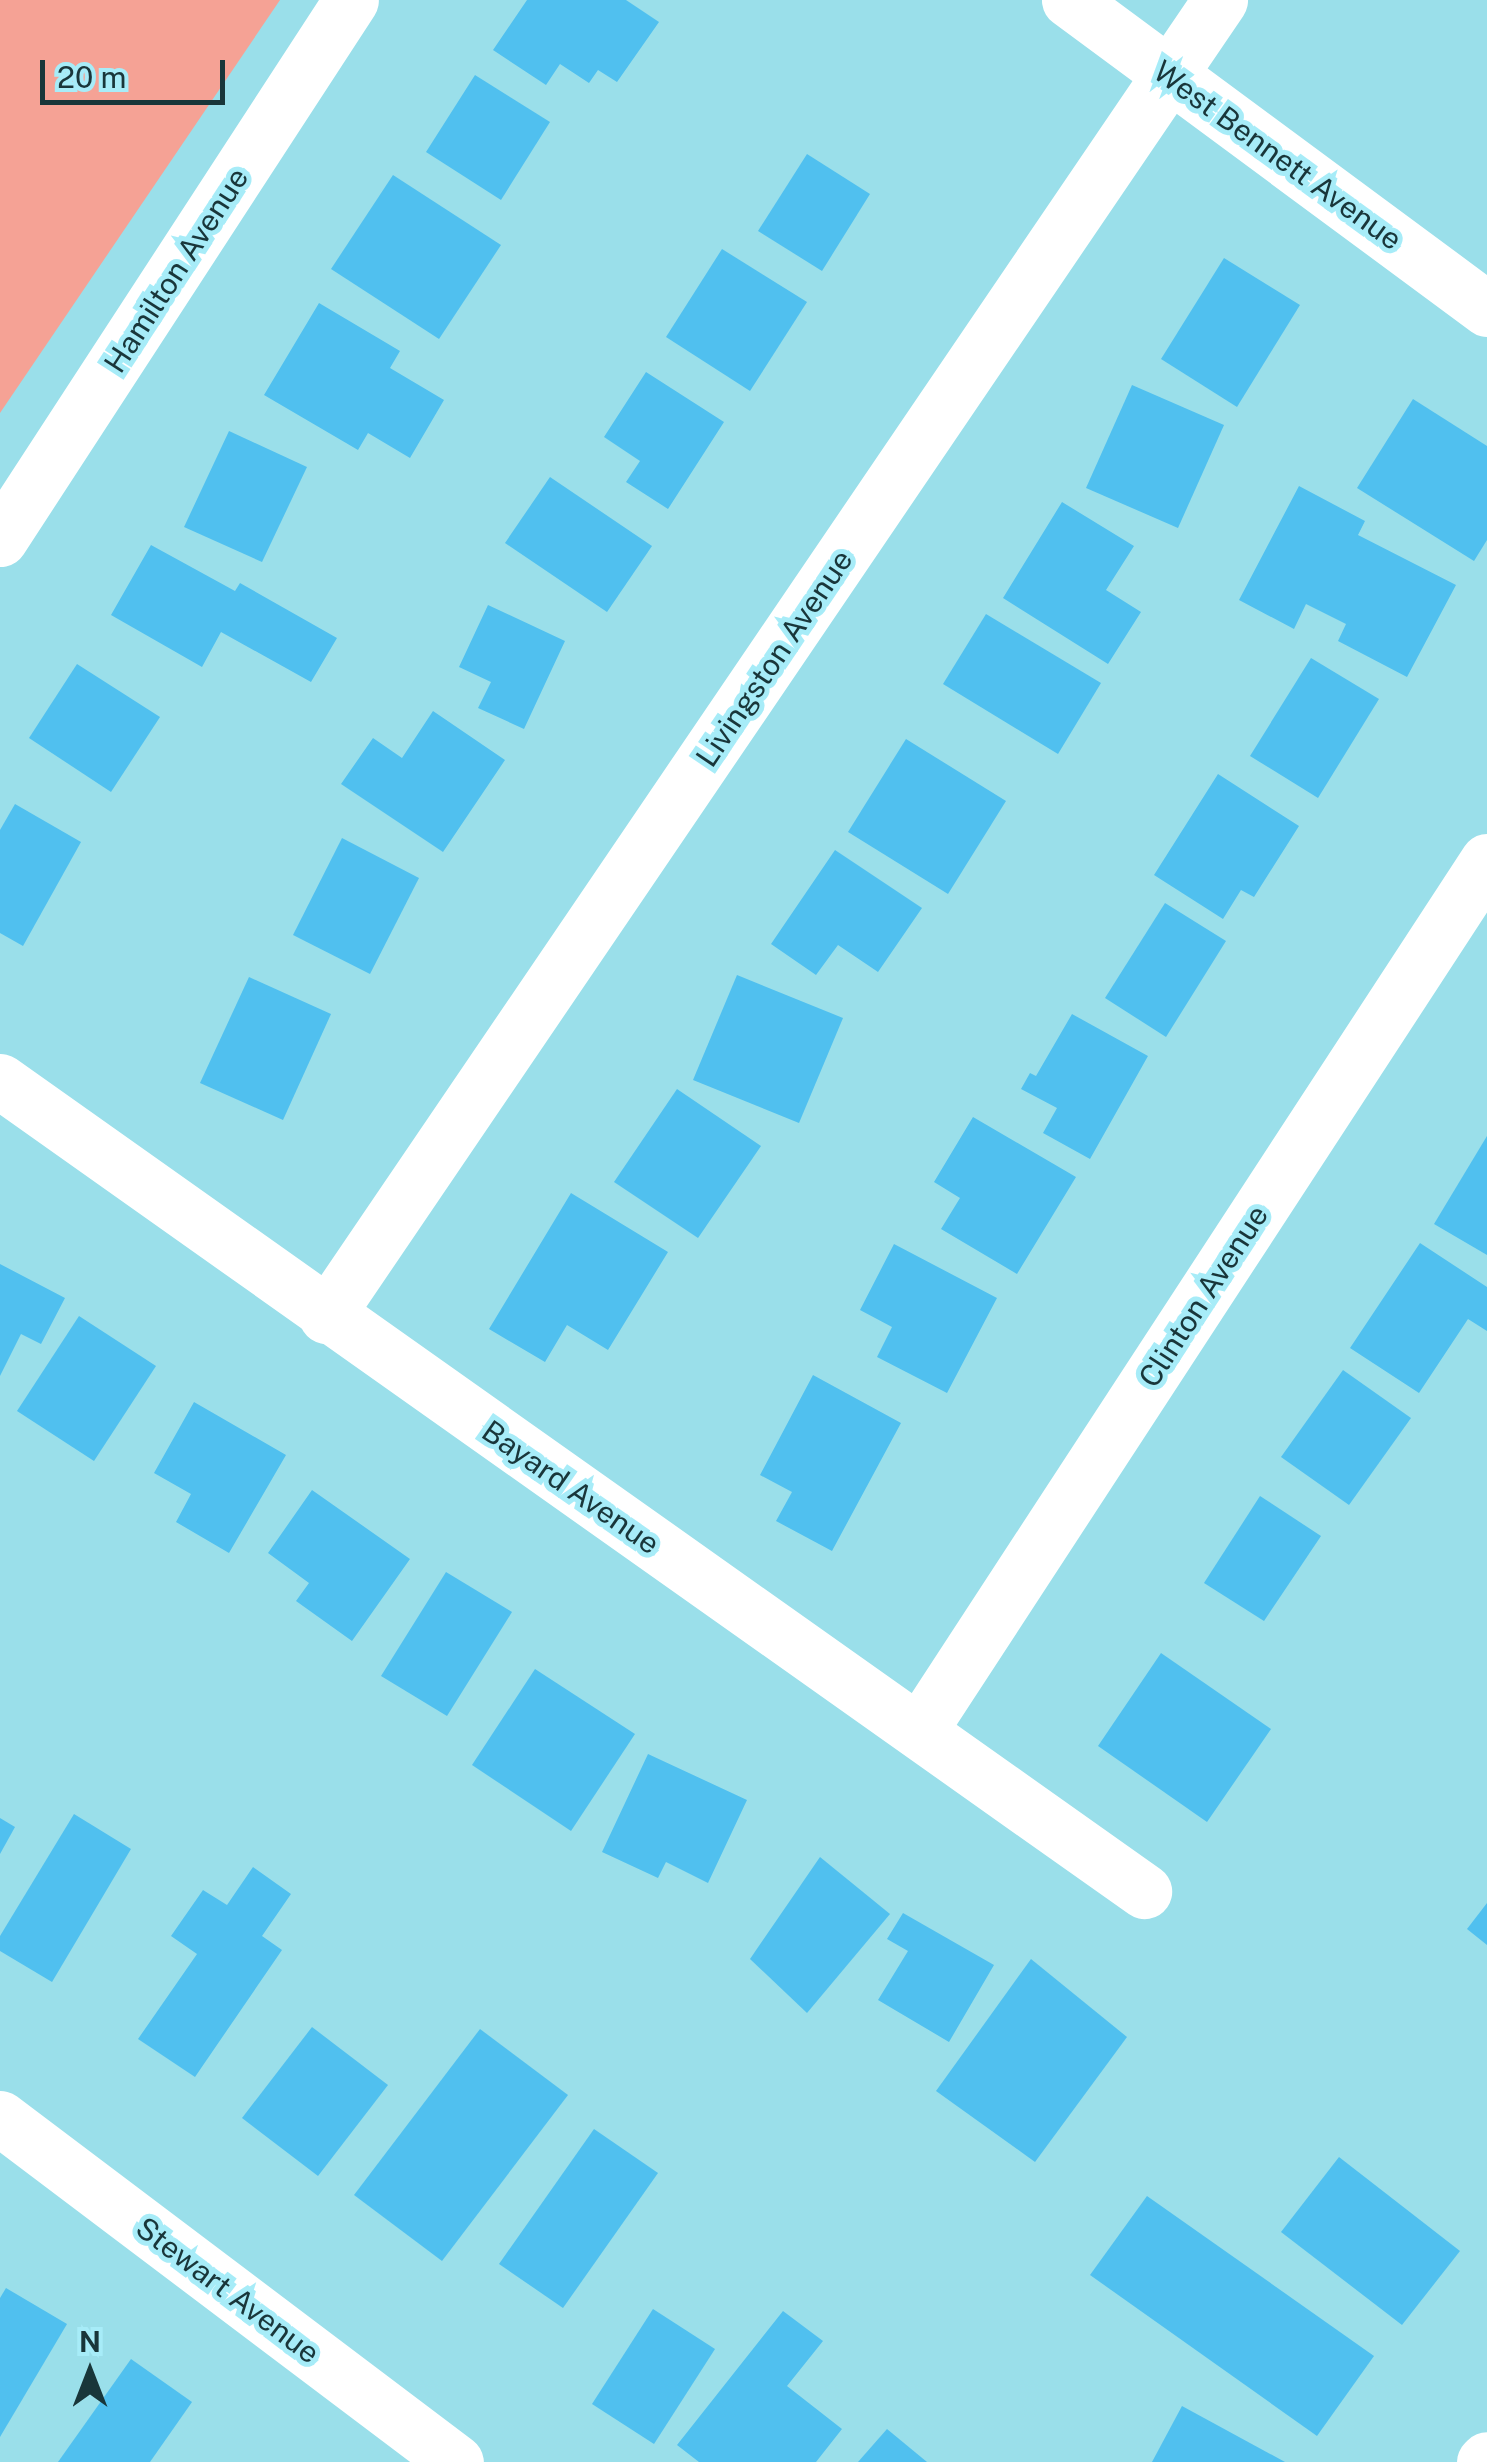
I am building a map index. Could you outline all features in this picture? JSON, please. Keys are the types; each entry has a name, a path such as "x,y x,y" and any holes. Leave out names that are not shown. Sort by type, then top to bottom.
{"street":[{"name":"Hamilton Avenue","path":"0,539 351,0"},
{"name":"West Bennett Avenue","path":"1070,0 1487,309"},
{"name":"Livingston Avenue","path":"326,1316 1220,0"},
{"name":"Clinton Avenue","path":"919,1731 1487,861"},
{"name":"Bayard Avenue","path":"0,1081 326,1316 1144,1891"},
{"name":"Stewart Avenue","path":"0,2118 456,2462"}],"shaded area":[{"path":"0,0 280,0 0,413"}],"building":[{"path":"527,0 626,0 659,22 617,82 598,70 589,83 560,64 546,85 493,50"},
{"path":"475,75 550,122 501,200 426,152"},
{"path":"807,154 870,194 822,271 758,231"},
{"path":"393,175 501,245 439,339 331,269"},
{"path":"722,249 807,302 750,391 666,337"},
{"path":"1224,258 1300,305 1237,407 1161,359"},
{"path":"319,303 400,351 390,368 444,400 410,458 368,433 358,450 264,395"},
{"path":"646,372 724,422 668,509 626,482 640,461 604,437"},
{"path":"1132,385 1224,425 1178,528 1086,488"},
{"path":"1413,399 1487,446 1487,540 1474,561 1357,488"},
{"path":"229,431 307,467 262,562 184,527"},
{"path":"550,477 652,546 607,612 505,543"},
{"path":"1299,486 1365,521 1358,535 1456,585 1407,677 1338,641 1346,624 1306,604 1294,629 1239,600"},
{"path":"1062,502 1134,546 1106,590 1141,612 1108,664 1003,598"},
{"path":"151,545 235,591 240,583 337,638 311,682 221,632 202,667 111,615"},
{"path":"488,605 565,641 524,729 478,708 491,682 459,667"},
{"path":"986,614 1101,683 1058,754 943,684"},
{"path":"1311,658 1379,699 1318,798 1250,756"},
{"path":"77,664 160,717 111,792 29,738"},
{"path":"433,711 505,760 443,852 341,784 373,738 402,758"},
{"path":"906,739 1006,801 948,894 848,832"},
{"path":"1218,774 1299,826 1254,897 1241,890 1223,919 1154,875"},
{"path":"15,804 81,842 23,946 0,933 0,830"},
{"path":"342,838 419,878 370,974 293,935"},
{"path":"835,850 922,908 878,972 838,945 816,975 771,944"},
{"path":"1165,903 1226,941 1166,1037 1105,998"},
{"path":"737,975 843,1018 799,1123 693,1080"},
{"path":"249,977 331,1014 283,1120 200,1083"},
{"path":"1072,1014 1148,1056 1090,1159 1043,1133 1057,1108 1021,1089 1030,1073 1036,1076"},
{"path":"677,1089 761,1146 698,1238 614,1182"},
{"path":"973,1117 1076,1177 1017,1274 941,1229 960,1198 934,1182"},
{"path":"1487,1136 1487,1255 1434,1224"},
{"path":"571,1193 668,1252 608,1350 567,1325 545,1362 489,1329"},
{"path":"1420,1243 1487,1287 1487,1331 1468,1319 1419,1393 1350,1348"},
{"path":"894,1244 997,1298 947,1393 877,1357 892,1327 860,1310"},
{"path":"0,1264 65,1298 41,1344 21,1334 0,1376"},
{"path":"79,1316 156,1366 94,1461 17,1411"},
{"path":"1343,1370 1411,1418 1349,1505 1281,1457"},
{"path":"813,1375 901,1423 832,1551 776,1521 792,1492 760,1475"},
{"path":"194,1402 286,1455 229,1553 176,1522 191,1494 154,1473"},
{"path":"312,1490 410,1559 352,1641 296,1601 309,1583 268,1553"},
{"path":"1260,1496 1321,1536 1264,1621 1204,1583"},
{"path":"446,1572 512,1612 447,1716 381,1676"},
{"path":"1161,1653 1271,1729 1207,1822 1098,1746"},
{"path":"535,1669 635,1734 571,1831 472,1765"},
{"path":"648,1754 747,1800 708,1883 666,1862 658,1878 602,1852"},
{"path":"74,1814 131,1849 52,1982 0,1951 0,1936"},
{"path":"0,1818 15,1827 0,1854"},
{"path":"820,1857 890,1914 807,2013 750,1959"},
{"path":"253,1867 291,1894 262,1936 282,1950 195,2077 138,2039 197,1954 171,1936 203,1890 227,1905"},
{"path":"1487,1903 1487,1945 1467,1929"},
{"path":"903,1913 994,1965 949,2042 878,2000 908,1951 887,1939"},
{"path":"1031,1959 1127,2037 1035,2162 936,2091"},
{"path":"312,2027 388,2085 318,2176 242,2118"},
{"path":"480,2029 568,2095 442,2261 354,2195"},
{"path":"594,2129 658,2173 563,2308 499,2264"},
{"path":"1339,2157 1460,2251 1402,2325 1281,2232"},
{"path":"1147,2196 1374,2356 1317,2436 1090,2275"},
{"path":"6,2288 67,2324 0,2437 0,2298"},
{"path":"653,2309 715,2349 654,2444 592,2404"},
{"path":"783,2311 823,2341 787,2386 842,2429 816,2462 699,2462 677,2445"},
{"path":"131,2359 192,2402 150,2462 58,2462"},
{"path":"1182,2406 1285,2462 1152,2462"},
{"path":"887,2429 927,2462 858,2462"}]}
